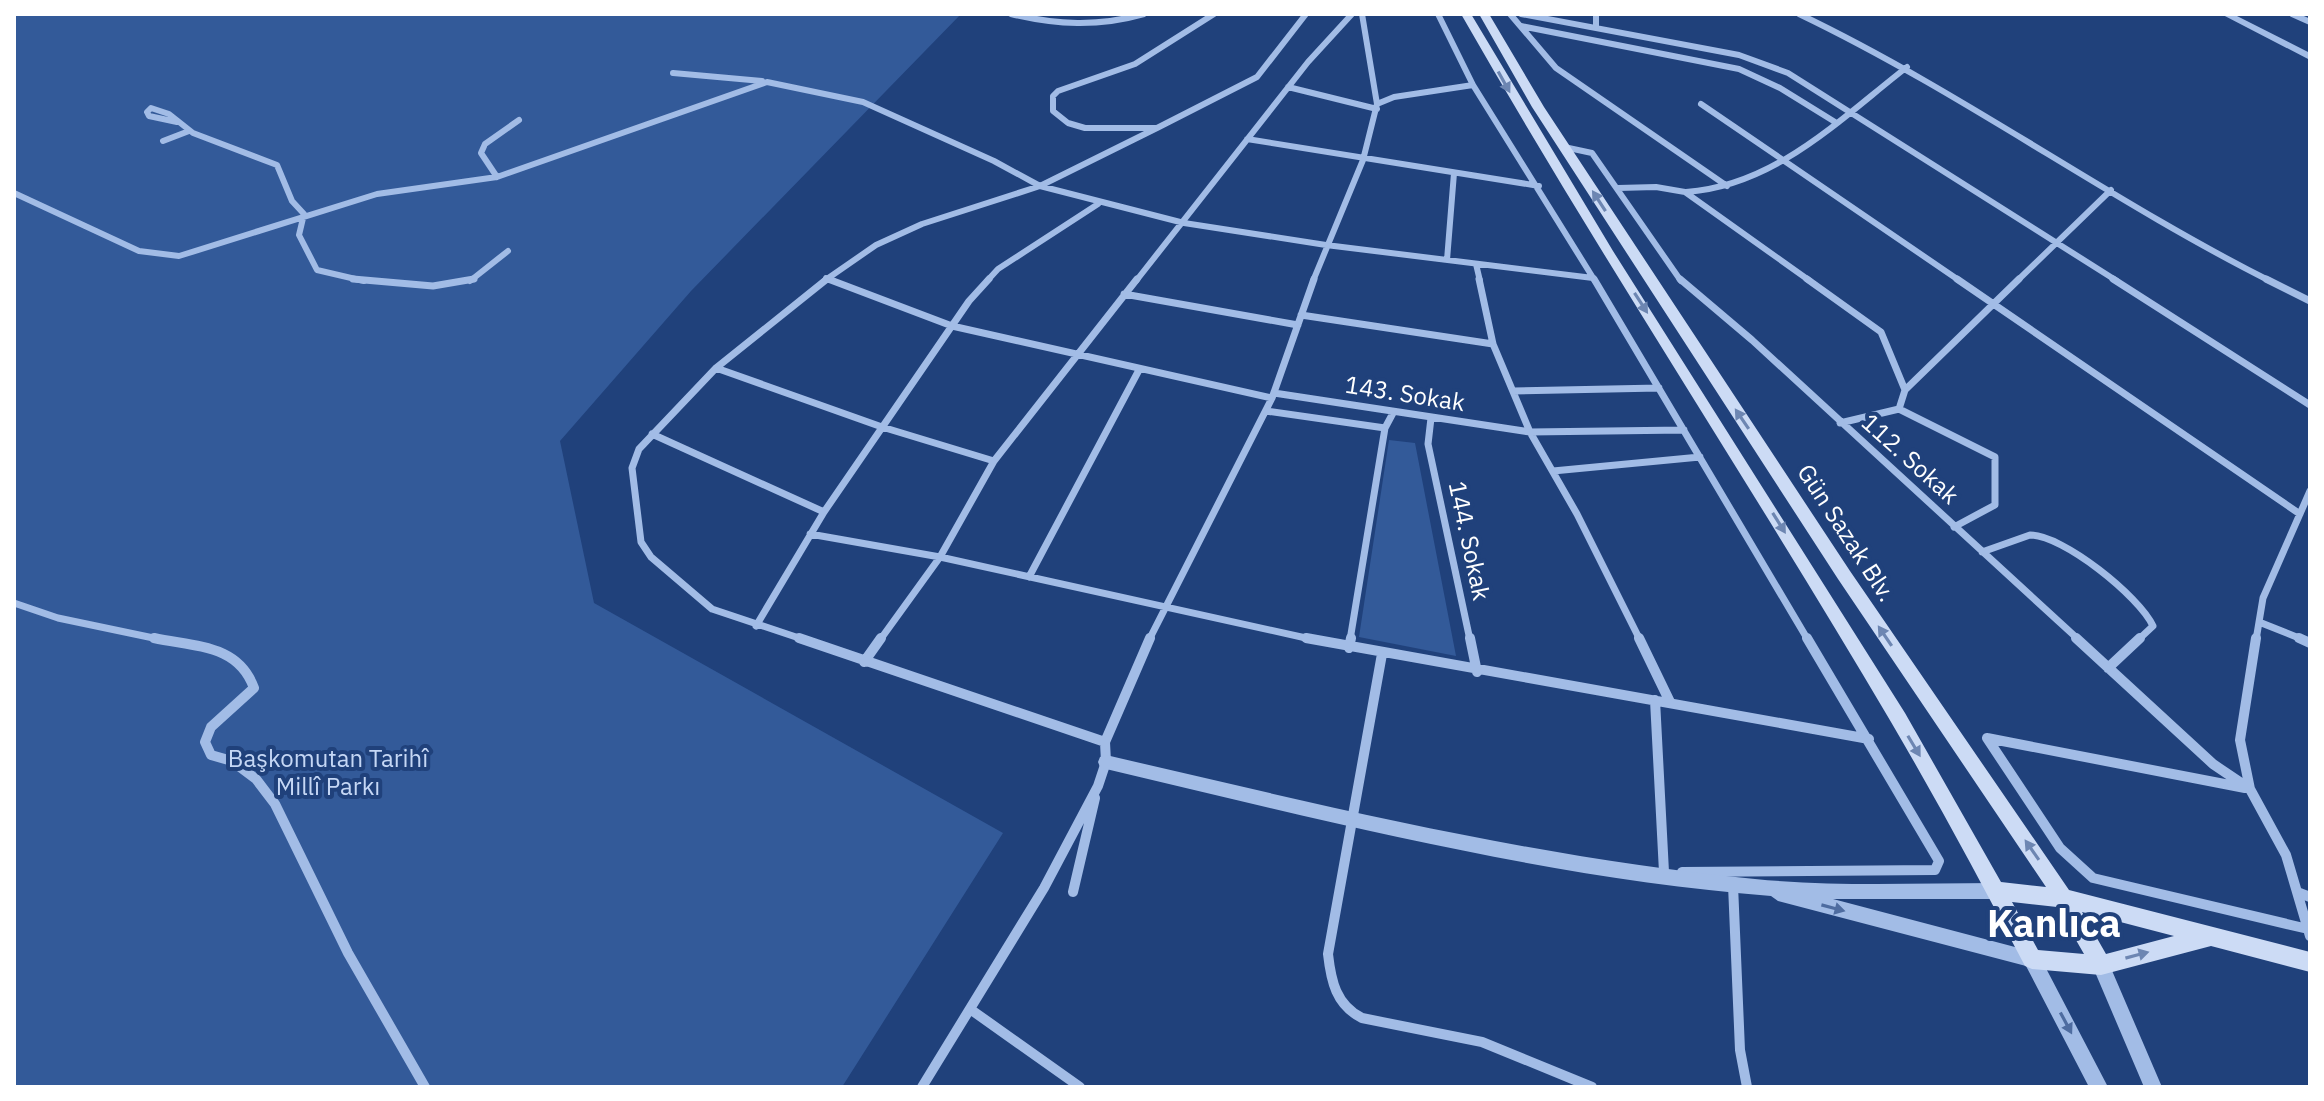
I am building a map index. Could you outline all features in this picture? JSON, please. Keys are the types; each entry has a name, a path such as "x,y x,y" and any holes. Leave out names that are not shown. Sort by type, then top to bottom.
{"main road":[{"name":"Gün Sazak Blv.","path":"1466,14 1525,120 1841,621 1998,891 2032,959"},
{"name":"Gün Sazak Blv.","path":"1484,14 1564,147 1844,575 2064,898 2101,965"},
{"path":"1998,891 2064,898 2310,962"},
{"path":"2032,959 2101,965 2212,936"}],"street":[{"path":"1011,14 1055,24 1085,26 1104,25 1144,14"},
{"path":"1157,128 1074,126 1053,111 1053,96 1058,91 1135,64 1214,14"},
{"path":"1105,742 712,609 651,557 641,542 632,468 639,449 716,368 826,278 876,245 922,224 1040,186 1257,77 1306,14"},
{"path":"864,662 940,557 994,461 1288,87 1352,14"},
{"path":"1073,892 1106,762 1105,742 1164,606 1266,411 1326,245 1363,160 1377,106 1362,14"},
{"path":"1438,14 1473,85 1539,186 1939,861 1935,870 1656,872"},
{"path":"1510,14 1556,68 1727,186"},
{"path":"1521,14 1739,55 1788,73 2310,405"},
{"path":"1596,14 1596,26"},
{"path":"1799,14 1907,67 2111,190 2310,301"},
{"path":"2226,14 2310,57"},
{"path":"2292,14 2310,22"},
{"path":"1521,26 1739,69 1780,88 1835,122"},
{"path":"2299,52 2310,47"},
{"path":"1618,188 1656,187 1685,192 1727,186 1784,163 1907,67"},
{"path":"673,73 767,82 833,93 863,102 994,161 1040,186 1098,204 1184,223 1326,245 1593,278"},
{"path":"14,193 36,201 86,229 156,256 199,252 304,214 377,194 497,177 767,82"},
{"path":"1288,87 1377,106 1394,97 1473,85"},
{"path":"1701,104 2300,514"},
{"path":"497,177 481,153 485,144 519,120"},
{"path":"177,122 219,145 245,151 277,165 292,201 304,214"},
{"path":"163,141 189,131"},
{"path":"1247,139 1539,186"},
{"name":"112. Sokak","path":"1564,147 1592,153 1661,256 1684,284 1752,340 2213,764 2250,789"},
{"path":"1447,260 1454,173"},
{"path":"1899,409 1905,390 1994,307 2055,241 2111,190"},
{"path":"1685,192 1881,332 1905,390"},
{"path":"756,626 824,512 952,326 998,269 1098,204"},
{"path":"304,214 299,235 317,270 343,279 380,284 464,283 508,251"},
{"path":"1476,264 1493,344 1530,432 1553,471 1670,702"},
{"name":"143. Sokak","path":"826,278 952,326 1139,370 1273,395 1530,432 1684,430"},
{"path":"1124,294 1298,325"},
{"path":"1301,315 1493,344"},
{"path":"716,368 882,427 994,461"},
{"path":"1029,577 1139,370"},
{"path":"1513,391 1659,388"},
{"path":"1840,423 1899,409 1995,457 1995,505 1954,527"},
{"path":"1266,411 1385,428"},
{"path":"1349,648 1385,428 1393,413"},
{"name":"144. Sokak","path":"1431,418 1428,444 1477,672"},
{"path":"652,434 824,512"},
{"path":"1553,471 1700,457"},
{"name":"112. Sokak","path":"2309,933 2269,818 2250,789 2240,740 2263,598 2310,491"},
{"path":"810,534 940,557 1349,648 1869,739"},
{"path":"1982,552 2029,535 2044,537 2085,562 2139,604 2148,613 2153,626 2108,668"},
{"path":"14,603 58,618 232,655 248,672 254,688 211,727 205,742 211,755 232,761 256,779 275,804 348,953 425,1087"},
{"path":"2259,622 2310,643"},
{"path":"1382,654 1328,954 1332,987 1349,1011 1372,1021 1491,1043 1527,1055 1592,1087"},
{"path":"1655,700 1656,872"},
{"path":"2250,789 1987,738 2060,848 2093,878 2309,933"},
{"path":"1106,762 1352,819 1733,884 1998,891"},
{"path":"922,1087 1044,888 1098,786"},
{"path":"1733,884 1740,1050 1747,1087"},
{"path":"1757,887 2032,959"},
{"path":"2297,892 2310,897"},
{"name":"Gün Sazak Blv.","path":"2032,959 2099,1087"},
{"name":"Gün Sazak Blv.","path":"2101,965 2153,1087"},
{"path":"970,1009 1080,1087"}],"green space":[{"name":"Başkomutan Tarihî Millî Parkı","path":"14,14 961,14 691,291 560,441 594,603 1003,833 842,1087 14,1087"},
{"path":"1389,440 1415,443 1456,656 1359,637"}],"district":[{"name":"Kanlıca","path":"2054,924"}]}
